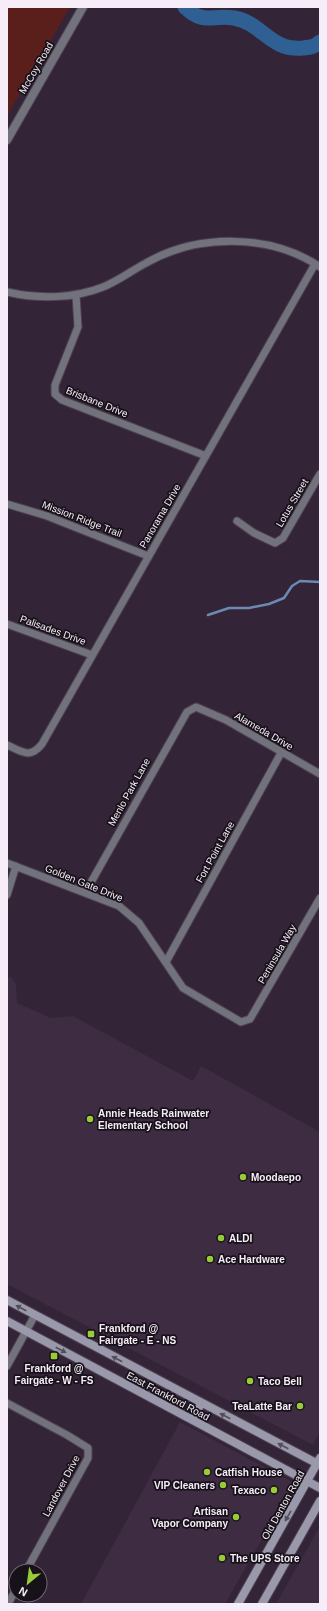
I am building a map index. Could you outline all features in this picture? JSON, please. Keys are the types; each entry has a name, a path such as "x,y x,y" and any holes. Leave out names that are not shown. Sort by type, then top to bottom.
{"main road":[{"name":"East Frankford Road","path":"7,1300 201,1404 319,1462"},
{"name":"East Frankford Road","path":"7,1321 320,1488"},
{"path":"192,1419 201,1404"},
{"name":"Old Denton Road","path":"238,1604 319,1462"},
{"path":"262,1604 320,1501"}],"street":[{"name":"McCoy Road","path":"7,140 83,7"},
{"path":"7,292 34,296 76,294 103,287 133,272 146,263 177,250 210,243 241,241 271,246 291,252 318,265"},
{"name":"Panorama Drive","path":"7,746 29,754 36,752 148,556 318,265"},
{"name":"Brisbane Drive","path":"76,294 78,327 55,385 54,394 62,400 206,456"},
{"name":"Lotus Street","path":"237,522 254,533 276,543 283,538 320,474"},
{"name":"Mission Ridge Trail","path":"7,504 47,516 148,556"},
{"name":"Palisades Drive","path":"7,624 92,655"},
{"name":"Alameda Drive","path":"196,707 226,720 320,774"},
{"name":"Menlo Park Lane","path":"85,893 182,720 187,712 196,707"},
{"name":"Fort Point Lane","path":"166,962 281,752"},
{"name":"Golden Gate Drive","path":"7,863 119,906 131,915 166,962 177,982 192,994 241,1022 250,1019"},
{"path":"7,895 16,866"},
{"name":"Peninsula Way","path":"250,1019 320,898"},
{"path":"7,1366 35,1315"},
{"name":"Landover Drive","path":"7,1403 88,1448 88,1458 30,1563"}],"shaded area":[{"path":"7,7 70,7 7,116"},
{"path":"11,977 16,984 17,1003 51,1018 73,1016 193,1081 201,1066 320,1132 320,1432 313,1445 7,1284 7,978"},
{"path":"180,1422 294,1483 225,1604 81,1604"},
{"path":"320,1526 320,1604 276,1604"}],"waterway":[{"path":"185,7 192,13 203,18 226,17 244,21 274,41 291,48 310,47 320,42"},
{"path":"208,615 229,608 249,608 269,604 284,598 292,586 300,581 320,582"}],"place":[{"name":"Annie Heads Rainwater Elementary School","path":"90,1119"},
{"name":"Moodaepo","path":"243,1177"},
{"name":"ALDI","path":"221,1238"},
{"name":"Ace Hardware","path":"210,1259"},
{"name":"Frankford @ Fairgate - E - NS","path":"91,1334"},
{"name":"Frankford @ Fairgate - W - FS","path":"54,1356"},
{"name":"Taco Bell","path":"250,1381"},
{"name":"TeaLatte Bar","path":"300,1406"},
{"name":"Catfish House","path":"207,1472"},
{"name":"VIP Cleaners","path":"223,1485"},
{"name":"Texaco","path":"274,1490"},
{"name":"Artisan Vapor Company","path":"236,1517"},
{"name":"The UPS Store","path":"222,1558"}]}
